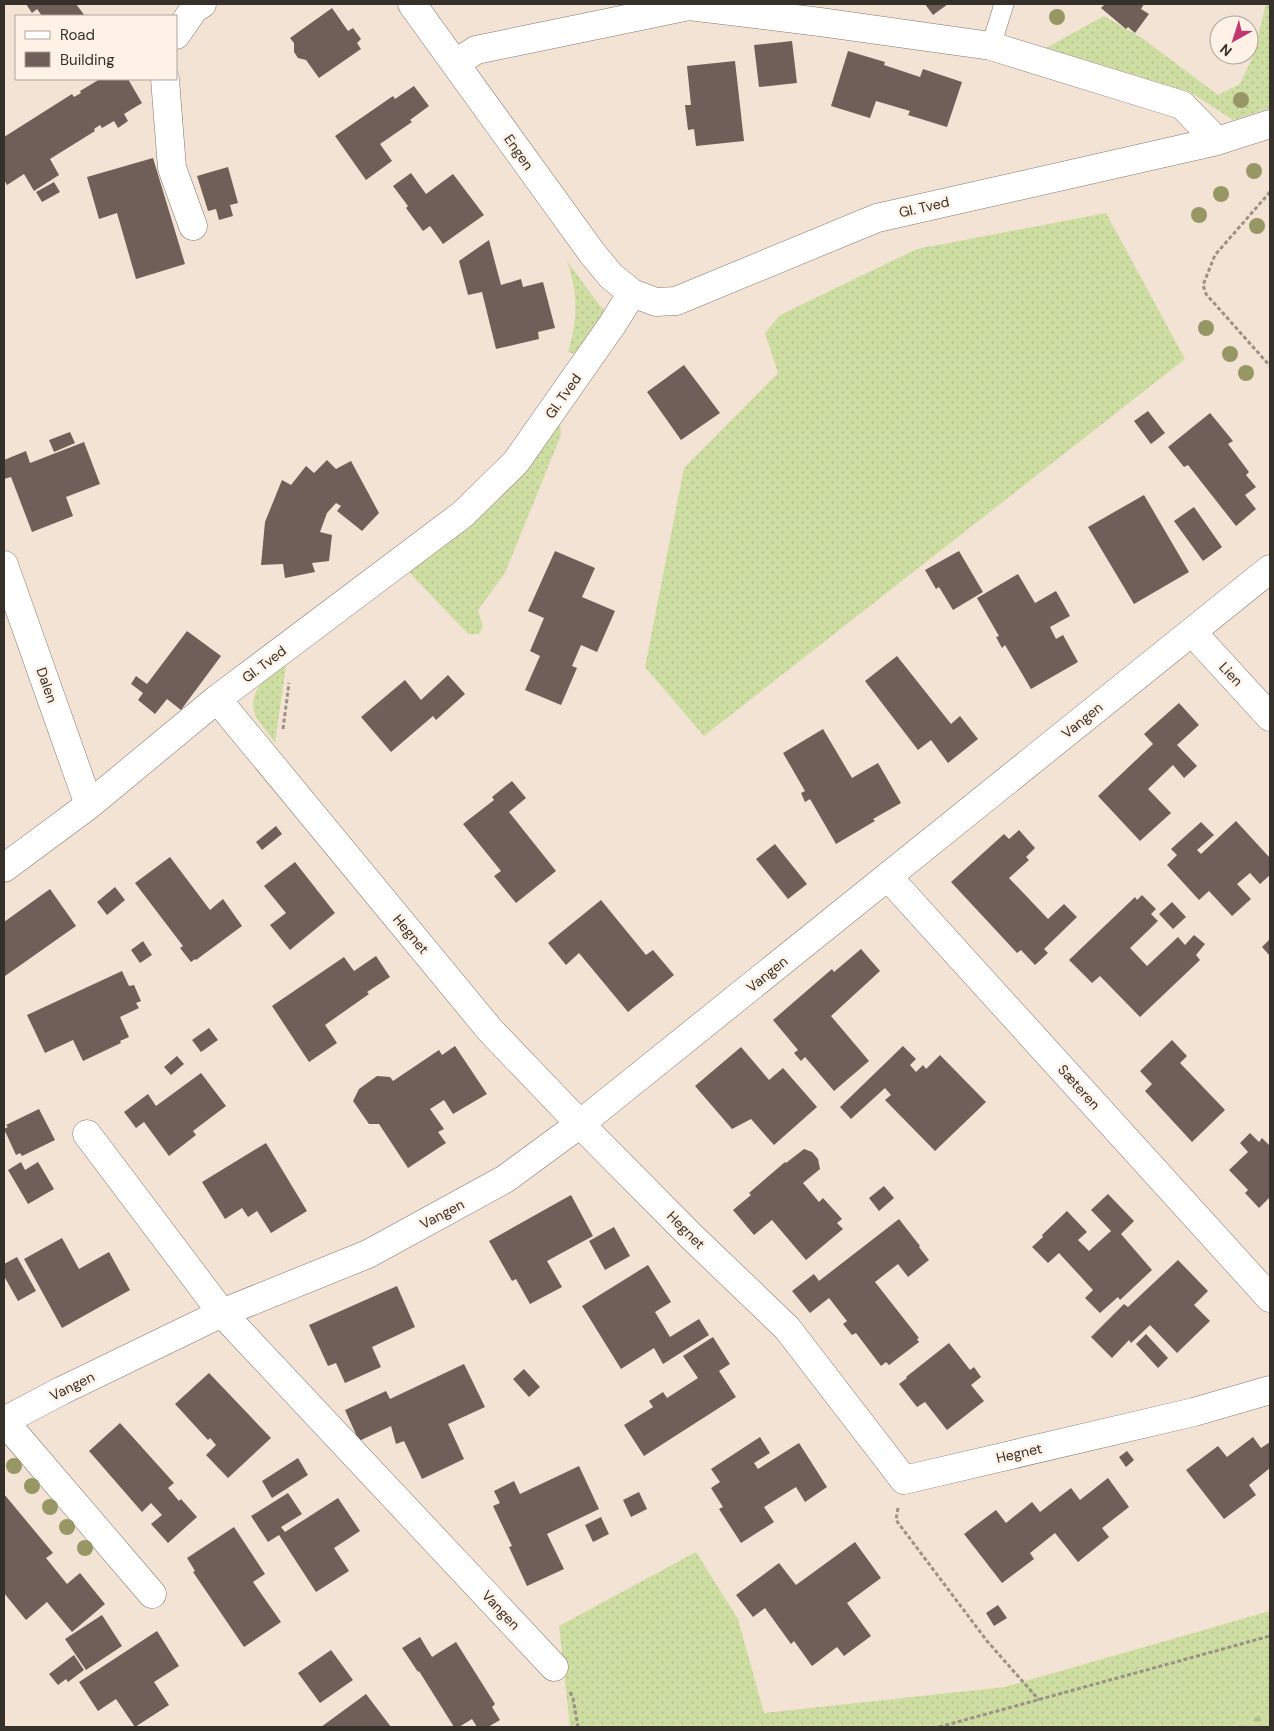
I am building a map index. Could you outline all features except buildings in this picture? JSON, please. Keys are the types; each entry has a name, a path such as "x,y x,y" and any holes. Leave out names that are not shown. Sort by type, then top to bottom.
{"street":[{"path":"178,32 194,9 202,4"},
{"name":"Engen","path":"412,4 592,252 611,276 632,293"},
{"path":"841,4 874,29"},
{"path":"456,63 476,50 690,5 991,46 1182,106 1217,141"},
{"path":"165,80 172,168 193,226"},
{"name":"Gl. Tved","path":"4,868 89,805 217,699 463,514 516,462 632,293 656,302 676,301 877,218 1217,141 1270,124"},
{"name":"Dalen","path":"4,565 89,805"},
{"name":"Vangen","path":"152,1594 4,1421 61,1391 222,1313 368,1254 505,1179 580,1124 1270,569"},
{"name":"Lien","path":"1192,632 1270,717"},
{"name":"Hegnet","path":"217,699 490,1030 691,1236 787,1328 904,1480 1194,1412 1270,1390"},
{"name":"Sæteren","path":"888,877 1270,1298"},
{"name":"Vangen","path":"87,1134 222,1313 554,1667"}],"lane":[{"path":"991,46 1004,4"}],"path":[{"path":"1270,192 1214,255 1203,284 1206,294 1270,366"},
{"path":"277,772 296,640"},
{"path":"904,1480 896,1520 987,1641 1039,1700"},
{"path":"939,1727 1270,1636"},
{"path":"554,1667 574,1698 578,1727"}],"green space":[{"path":"1266,4 1270,4 1270,108 1233,120 1190,92 1046,48 1104,16 1142,38 1218,95 1240,84 1249,65 1259,65 1259,32"},
{"path":"1106,213 1185,359 704,736 645,667 684,468 778,373 765,333 780,315 917,249"},
{"path":"567,261 600,306 608,312 582,356 568,352 574,329 575,295"},
{"path":"560,421 561,435 505,573 478,610 483,627 479,634 468,634 409,572 498,500"},
{"path":"287,659 275,743 258,720 253,702 255,693 266,678"},
{"path":"696,1552 738,1619 764,1713 1005,1687 1270,1611 1270,1711 1230,1727 570,1727 559,1626"},
{"path":"1270,1711 1270,1727 1230,1727"}]}
